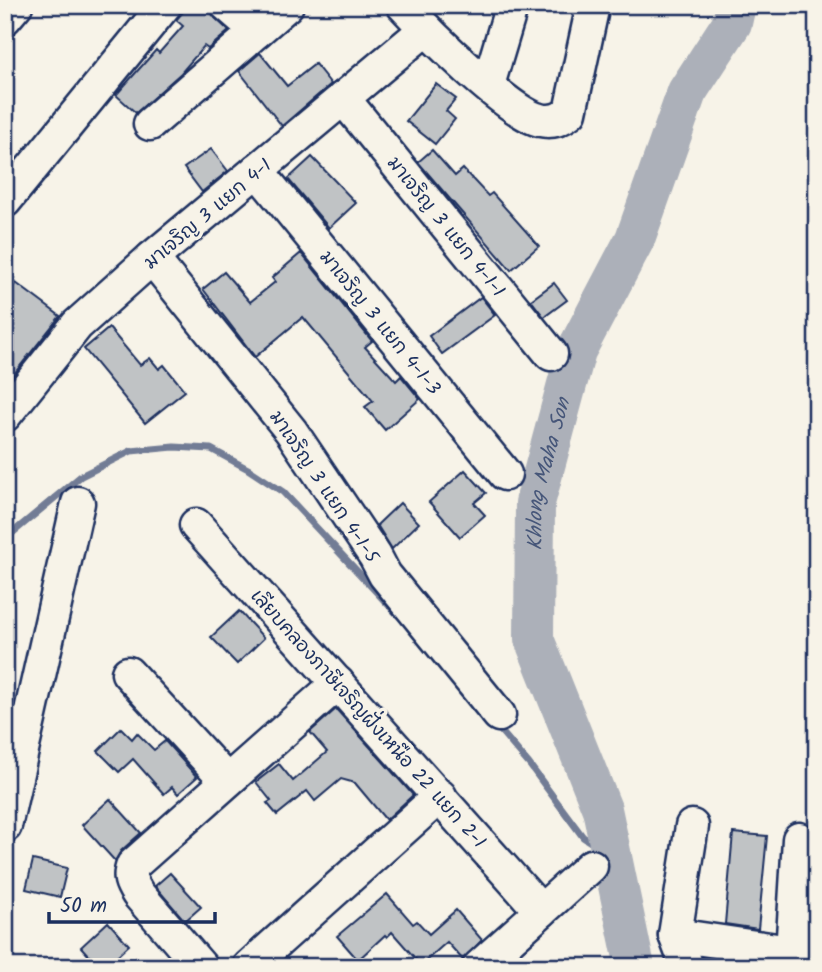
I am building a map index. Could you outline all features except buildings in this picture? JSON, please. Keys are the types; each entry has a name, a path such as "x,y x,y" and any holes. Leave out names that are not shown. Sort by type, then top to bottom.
{"street":[{"path":"5,18 16,5"},
{"path":"5,201 165,5"},
{"path":"227,5 257,31"},
{"path":"150,124 287,5"},
{"path":"403,5 488,85 516,107 539,120 559,121 570,112 593,5"},
{"path":"488,85 512,5"},
{"name":"มาเจริญ 3 แยก 4-1","path":"5,415 77,325 152,258 426,29"},
{"name":"มาเจริญ 3 แยก 4-1-1","path":"343,98 551,355"},
{"name":"มาเจริญ 3 แยก 4-1-3","path":"257,170 505,474"},
{"name":"มาเจริญ 3 แยก 4-1-5","path":"152,258 291,431 385,575 499,715"},
{"path":"5,826 78,503"},
{"name":"เลียบคลองภาษีเจริญฝั่งเหนือ 22 แยก 2-1","path":"196,525 541,911"},
{"path":"128,673 227,781"},
{"path":"201,967 138,894 131,883 133,865 338,683"},
{"path":"249,967 440,796"},
{"path":"687,967 675,935 692,826"},
{"path":"675,935 804,954 799,839"},
{"path":"479,967 592,866"}],"waterway":[{"name":"Khlong Maha Son","path":"635,967 602,809 534,639 535,503 576,351 635,239 687,92 732,23 736,5"},
{"path":"5,539 81,476 131,451 174,447 211,449 283,492 398,615"},
{"path":"494,723 529,764 583,837 611,855"}]}
